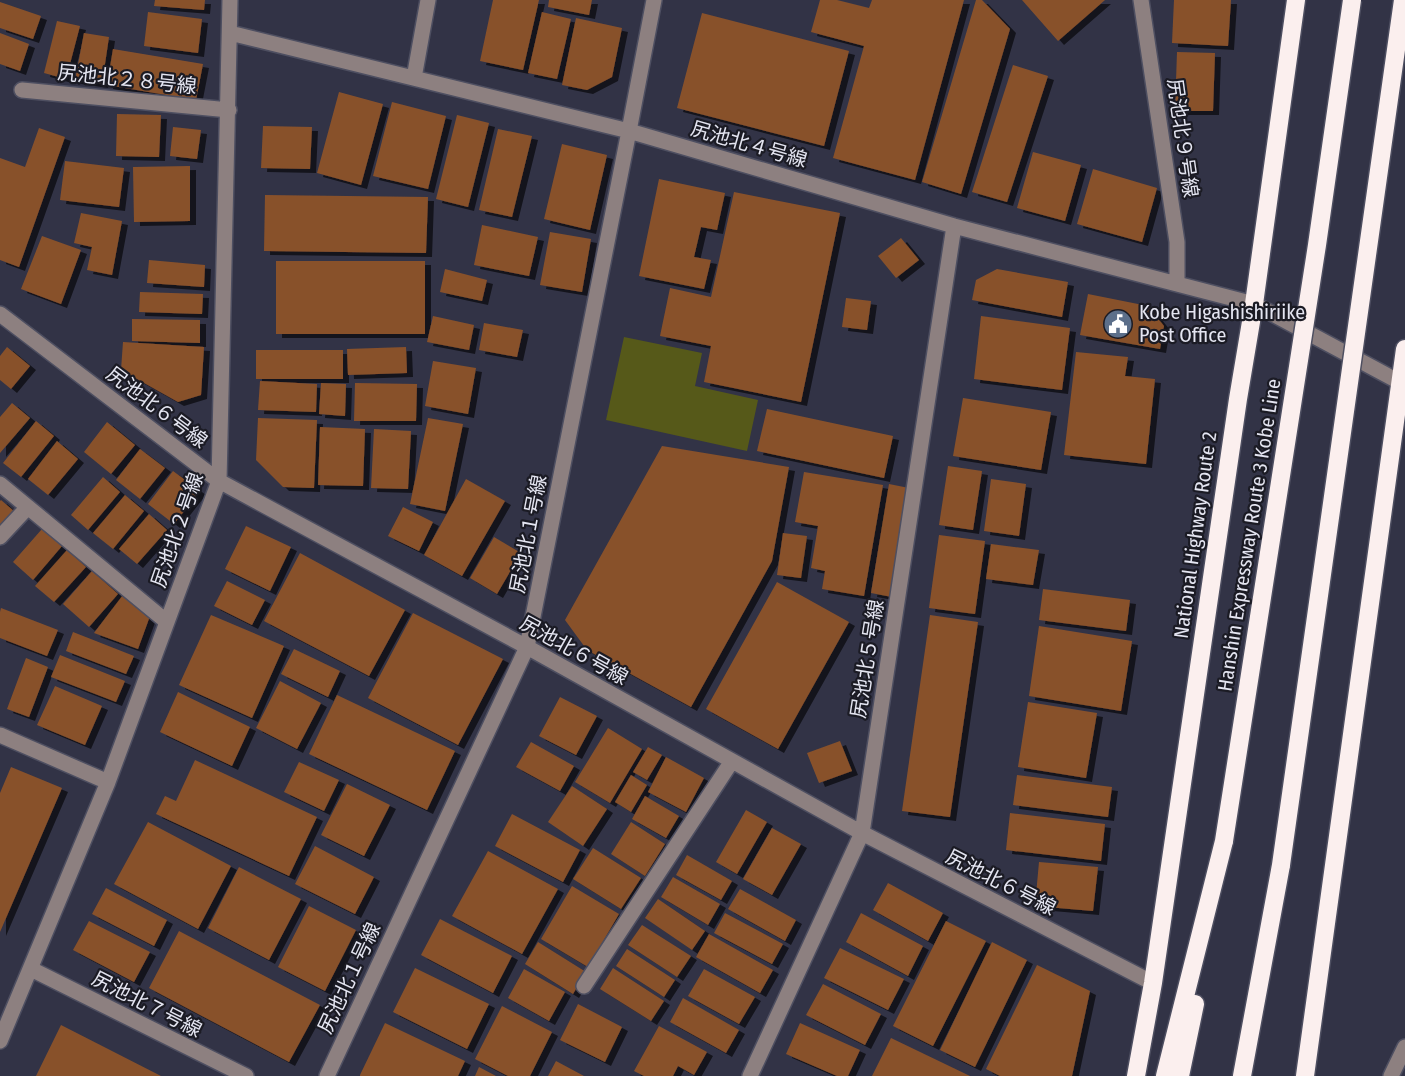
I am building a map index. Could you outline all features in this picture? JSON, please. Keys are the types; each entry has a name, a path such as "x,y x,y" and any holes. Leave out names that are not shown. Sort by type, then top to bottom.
{"highway":[{"name":"National Highway Route 2","path":"1136,1076 1153,983 1236,411 1254,304 1296,0"},
{"name":"Hanshin Expressway Route 3 Kobe Line","path":"1180,1076 1192,1023 1224,841 1317,245 1352,0"},
{"path":"1242,1076 1281,865 1403,0"},
{"path":"1305,1076 1403,383 1405,350"},
{"path":"1165,1076 1224,841"}],"street":[{"name":"尻池北２号線","path":"0,1041 108,782 219,481 230,0"},
{"path":"414,78 428,0"},
{"name":"尻池北１号線","path":"327,1076 527,647 654,0"},
{"name":"尻池北９号線","path":"1141,0 1177,242 1178,284"},
{"name":"尻池北４号線","path":"230,33 629,131 954,226 1254,304 1403,383"},
{"name":"尻池北２８号線","path":"22,90 229,110"},
{"name":"尻池北５号線","path":"750,1076 862,834 954,226"},
{"name":"尻池北６号線","path":"0,314 219,481 527,647 862,834 1153,983"},
{"path":"0,484 167,622"},
{"path":"0,537 28,507"},
{"path":"0,735 108,782"},
{"path":"584,986 732,761"},
{"name":"尻池北７号線","path":"31,969 246,1076"},
{"path":"1391,1076 1405,1047"}],"shaded area":[{"path":"624,337 702,353 695,386 758,400 747,451 606,420"}],"building":[{"path":"155,0 205,0 204,10 154,6"},
{"path":"493,0 539,0 523,70 480,61"},
{"path":"549,0 592,0 589,15 548,7"},
{"path":"820,0 837,0 869,8 872,0 964,0 915,180 833,158 864,46 811,32"},
{"path":"976,0 982,0 1010,29 961,194 922,182"},
{"path":"1022,0 1105,0 1058,41"},
{"path":"1174,0 1231,0 1228,46 1172,43"},
{"path":"0,2 41,16 33,39 0,28"},
{"path":"148,12 202,19 198,53 144,46"},
{"path":"542,12 571,19 557,79 528,73"},
{"path":"702,13 849,51 824,146 677,108"},
{"path":"576,18 622,28 612,77 587,90 562,85"},
{"path":"57,21 80,26 66,79 44,73"},
{"path":"0,33 29,44 20,71 0,64"},
{"path":"84,33 109,37 102,84 75,80"},
{"path":"113,49 203,64 196,100 107,85"},
{"path":"1177,52 1215,53 1213,111 1175,111"},
{"path":"1013,65 1048,76 1007,202 972,192"},
{"path":"339,92 383,104 361,185 317,173"},
{"path":"392,102 446,116 428,189 373,176"},
{"path":"117,114 161,115 159,157 116,156"},
{"path":"457,115 489,123 468,207 436,199"},
{"path":"263,126 312,127 310,169 261,168"},
{"path":"173,127 201,130 197,159 170,156"},
{"path":"39,128 65,137 19,267 0,260 0,158 25,167"},
{"path":"498,129 532,136 512,217 479,210"},
{"path":"562,144 607,155 590,230 544,219"},
{"path":"1033,152 1081,165 1065,221 1017,208"},
{"path":"65,161 124,168 119,207 60,200"},
{"path":"190,166 190,221 134,222 133,167"},
{"path":"1093,169 1157,188 1142,242 1077,224"},
{"path":"659,179 725,193 717,230 701,227 694,257 711,260 704,289 639,276"},
{"path":"734,192 840,213 801,402 704,382 711,346 660,336 670,288 711,297"},
{"path":"265,195 428,197 426,253 264,251"},
{"path":"81,213 122,221 112,275 87,270 92,247 74,243"},
{"path":"482,225 538,237 529,276 474,265"},
{"path":"550,232 591,239 582,292 540,285"},
{"path":"42,236 81,250 61,304 21,289"},
{"path":"901,238 919,260 896,278 878,256"},
{"path":"149,260 205,265 204,287 147,283"},
{"path":"276,261 425,261 425,334 276,334"},
{"path":"445,269 487,280 482,301 440,292"},
{"path":"997,269 1068,282 1062,317 972,300 976,280"},
{"path":"140,292 203,294 202,314 139,312"},
{"path":"1088,294 1148,306 1164,326 1160,349 1080,335"},
{"path":"846,298 871,301 867,330 842,327"},
{"path":"433,316 474,325 469,350 427,342"},
{"path":"981,316 1070,328 1062,390 974,379"},
{"path":"132,319 200,320 200,343 132,341"},
{"path":"484,323 523,330 517,357 479,350"},
{"path":"123,342 204,347 201,395 178,402 121,370"},
{"path":"7,347 30,366 11,389 0,380 0,356"},
{"path":"406,347 407,373 348,375 347,349"},
{"path":"256,350 343,350 343,379 256,379"},
{"path":"1076,352 1128,357 1125,376 1155,379 1146,464 1064,455"},
{"path":"433,361 476,368 468,414 425,406"},
{"path":"260,381 317,384 316,412 258,410"},
{"path":"321,383 346,384 345,416 319,414"},
{"path":"355,383 417,384 416,421 354,421"},
{"path":"963,398 1051,412 1041,470 953,456"},
{"path":"12,403 30,418 0,453 0,417"},
{"path":"767,409 893,436 884,478 757,451"},
{"path":"258,418 317,420 314,488 283,487 256,460"},
{"path":"428,418 463,424 445,511 410,504"},
{"path":"36,421 54,436 21,477 3,463"},
{"path":"107,422 135,445 111,474 84,452"},
{"path":"320,427 365,429 363,486 318,485"},
{"path":"374,429 411,431 408,489 371,488"},
{"path":"57,441 78,459 48,495 28,479"},
{"path":"662,446 789,467 772,561 691,707 587,650 565,620"},
{"path":"140,449 165,468 140,499 116,480"},
{"path":"948,466 982,471 973,530 939,525"},
{"path":"173,471 200,491 174,524 148,504"},
{"path":"804,472 883,485 864,596 822,589 825,571 811,568 818,526 795,522"},
{"path":"103,477 120,492 88,530 71,515"},
{"path":"466,479 505,501 462,576 424,555"},
{"path":"991,479 1026,484 1019,536 984,531"},
{"path":"889,484 909,488 892,597 871,593"},
{"path":"125,495 144,511 113,549 93,533"},
{"path":"0,501 15,512 0,529"},
{"path":"403,507 433,522 419,551 388,536"},
{"path":"149,514 167,530 137,564 119,549"},
{"path":"246,526 291,547 270,591 225,569"},
{"path":"42,529 62,546 33,580 13,562"},
{"path":"783,533 807,536 801,578 777,575"},
{"path":"939,535 985,541 975,614 929,608"},
{"path":"494,537 521,553 497,594 470,578"},
{"path":"991,544 1039,550 1033,585 986,579"},
{"path":"67,550 86,567 54,602 35,586"},
{"path":"300,553 405,610 369,676 264,621"},
{"path":"92,571 118,594 89,627 63,604"},
{"path":"227,581 265,600 252,625 214,606"},
{"path":"777,582 849,622 778,749 706,709"},
{"path":"1043,589 1130,600 1126,631 1039,620"},
{"path":"123,595 150,616 138,649 94,633"},
{"path":"1,608 58,630 47,656 0,638"},
{"path":"413,613 503,659 458,745 368,698"},
{"path":"211,615 284,646 252,718 179,685"},
{"path":"930,615 978,622 950,817 902,811"},
{"path":"1039,626 1132,641 1121,711 1029,696"},
{"path":"73,632 134,656 126,674 66,651"},
{"path":"294,649 340,671 328,697 281,674"},
{"path":"60,655 125,681 116,702 51,677"},
{"path":"26,658 48,667 29,717 7,709"},
{"path":"280,681 321,703 297,749 256,728"},
{"path":"55,686 102,706 85,745 37,725"},
{"path":"178,692 250,727 232,766 160,732"},
{"path":"337,695 455,751 427,810 309,754"},
{"path":"560,697 597,716 576,755 539,736"},
{"path":"1028,702 1097,713 1086,778 1018,767"},
{"path":"608,728 642,749 610,803 575,782"},
{"path":"840,741 852,771 819,783 807,753"},
{"path":"531,742 574,766 560,791 516,767"},
{"path":"648,747 662,755 647,780 633,772"},
{"path":"666,757 704,778 686,812 648,792"},
{"path":"195,760 317,817 289,876 156,814 165,796 176,801"},
{"path":"299,762 339,780 324,811 284,792"},
{"path":"11,767 62,788 0,932 0,793"},
{"path":"631,775 647,785 631,812 615,802"},
{"path":"1017,775 1112,787 1108,817 1013,805"},
{"path":"347,784 390,805 364,856 321,835"},
{"path":"572,786 607,809 583,846 548,822"},
{"path":"645,796 679,816 666,838 632,819"},
{"path":"746,810 767,822 737,874 716,862"},
{"path":"1010,813 1105,824 1101,861 1006,850"},
{"path":"512,814 580,850 563,882 495,846"},
{"path":"148,822 231,866 198,929 114,884"},
{"path":"631,822 665,844 645,876 611,854"},
{"path":"772,828 801,844 772,895 743,879"},
{"path":"315,846 374,877 355,914 295,884"},
{"path":"593,848 641,878 621,909 573,879"},
{"path":"488,851 558,889 522,954 452,916"},
{"path":"687,855 732,881 721,900 676,875"},
{"path":"1039,862 1098,867 1093,911 1035,906"},
{"path":"239,867 301,899 269,960 208,928"},
{"path":"673,877 720,904 708,925 661,897"},
{"path":"888,883 943,913 928,941 873,910"},
{"path":"572,886 619,914 588,967 541,939"},
{"path":"106,888 167,920 154,946 92,914"},
{"path":"740,889 796,920 785,941 728,909"},
{"path":"658,899 705,931 692,950 645,918"},
{"path":"309,906 356,930 325,991 278,967"},
{"path":"725,913 783,944 772,964 714,933"},
{"path":"861,913 923,946 908,976 846,942"},
{"path":"440,919 512,956 493,993 421,955"},
{"path":"89,921 150,952 134,982 73,950"},
{"path":"946,921 986,941 933,1046 893,1026"},
{"path":"642,925 691,956 677,977 628,945"},
{"path":"179,931 320,1005 289,1062 149,988"},
{"path":"709,934 773,970 760,993 696,957"},
{"path":"538,942 586,972 573,994 525,964"},
{"path":"992,942 1027,960 975,1067 940,1050"},
{"path":"840,948 904,979 888,1010 824,978"},
{"path":"627,949 675,980 664,997 616,966"},
{"path":"1037,965 1090,991 1072,1076 1000,1076 986,1069"},
{"path":"415,968 489,1004 467,1049 393,1012"},
{"path":"613,968 664,1001 651,1021 600,989"},
{"path":"524,969 565,992 549,1021 508,998"},
{"path":"704,969 755,997 739,1024 688,996"},
{"path":"823,984 881,1014 865,1045 806,1015"},
{"path":"683,998 739,1030 726,1053 670,1022"},
{"path":"578,1004 622,1027 605,1062 560,1040"},
{"path":"502,1006 552,1032 530,1076 508,1076 475,1059"},
{"path":"385,1023 465,1061 458,1076 360,1076"},
{"path":"800,1023 860,1050 848,1076 837,1076 786,1054"},
{"path":"61,1025 161,1076 36,1076"},
{"path":"659,1026 707,1052 694,1075 678,1066 673,1076 644,1076 634,1071"},
{"path":"891,1038 970,1076 872,1076"},
{"path":"556,1061 584,1076 548,1076"},
{"path":"479,1067 496,1076 475,1076"}],"place":[{"name":"Kobe Higashishiriike Post Office","path":"1118,324"}]}
